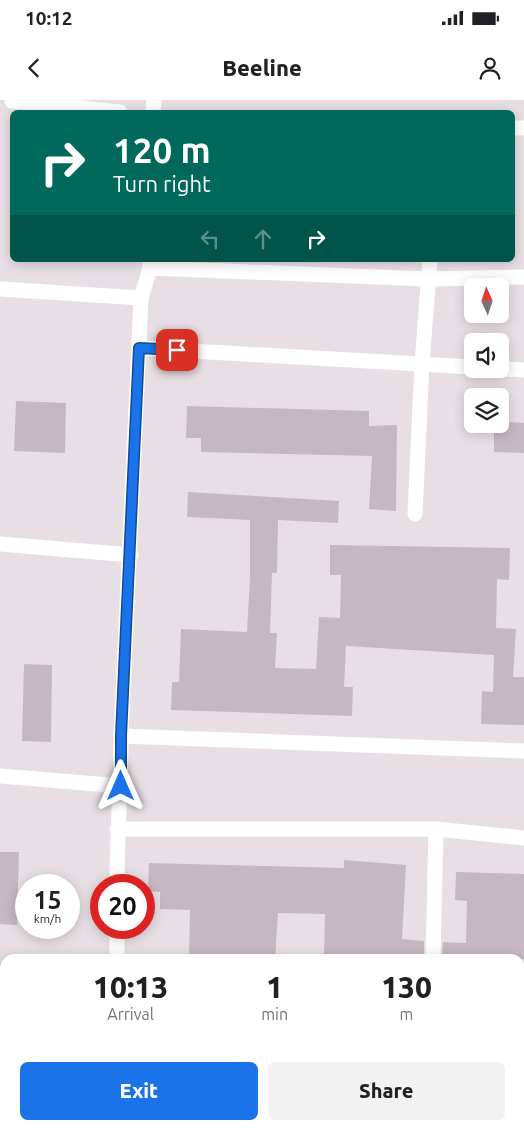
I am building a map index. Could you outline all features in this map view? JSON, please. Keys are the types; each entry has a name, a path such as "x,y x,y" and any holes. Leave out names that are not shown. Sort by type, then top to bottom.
{"street":[{"path":"12,101 100,110"},
{"path":"415,514 422,363 430,262"},
{"path":"117,874 117,828 121,786 121,736 131,555 141,298 150,264 428,279 524,277"},
{"path":"0,289 141,298"},
{"path":"139,348 464,366"},
{"path":"509,369 524,370"},
{"path":"0,544 131,555"},
{"path":"121,736 524,751"},
{"path":"0,776 121,786"},
{"path":"117,828 436,829 524,838"},
{"path":"432,954 436,829"},
{"path":"117,939 117,954"}],"building":[{"path":"16,401 66,403 65,453 14,451"},
{"path":"187,406 369,411 369,426 397,425 396,511 369,509 372,456 201,452 201,438 186,438"},
{"path":"509,422 524,423 524,453 494,452 494,433 509,433"},
{"path":"188,492 339,501 338,523 278,520 277,573 272,573 270,633 277,633 275,668 316,669 319,617 340,618 341,575 330,575 330,545 510,548 509,580 497,579 496,628 516,629 513,677 524,677 524,725 481,724 482,691 493,692 494,655 346,646 344,687 353,687 352,716 171,710 172,682 179,682 181,629 247,632 250,578 250,520 187,517"},
{"path":"24,664 52,665 51,742 22,741"},
{"path":"0,852 19,852 18,874 15,874 15,925 0,924"},
{"path":"344,860 406,865 402,939 424,941 424,954 324,954 325,914 278,913 275,954 189,954 190,910 160,909 160,892 155,892 155,874 149,874 149,863 344,868"},
{"path":"456,872 524,874 524,954 442,954 443,942 466,943 467,901 455,900"}],"route":[{"path":"121,786 121,736 131,555 139,348 177,350"}]}
